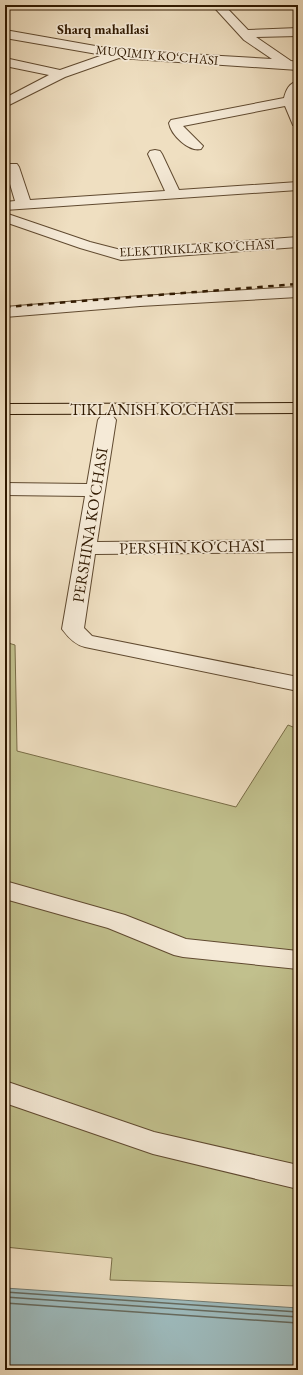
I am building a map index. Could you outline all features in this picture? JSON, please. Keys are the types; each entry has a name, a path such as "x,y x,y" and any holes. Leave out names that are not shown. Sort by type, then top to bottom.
{"main road":[{"name":"TIKLANISH KO'CHASI","path":"5,409 298,408"},
{"path":"5,420 298,419"}],"street":[{"name":"MUQIMIY KO‘CHASI","path":"218,5 245,34 292,65"},
{"path":"245,34 298,32"},
{"name":"MUQIMIY KO‘CHASI","path":"5,34 118,54 292,65"},
{"path":"5,104 61,74 118,54"},
{"path":"5,62 61,74"},
{"path":"298,85 293,90 289,101 298,122"},
{"path":"196,146 177,129 176,123 289,101"},
{"path":"155,154 174,194"},
{"path":"12,167 24,205"},
{"path":"5,206 298,186"},
{"name":"ELEKTIRIKLAR KO'CHASI","path":"5,216 85,245 121,255 298,242"},
{"path":"5,231 22,222"},
{"path":"5,312 164,299 298,292"},
{"name":"PERSHINA KO'CHASI","path":"107,420 73,629 85,641 298,684"},
{"path":"5,489 96,490"},
{"name":"PERSHIN KO'CHASI","path":"87,548 298,546"},
{"path":"5,890 116,921 183,948 298,960"},
{"path":"5,1092 152,1143 298,1177"}],"shaded area":[{"path":"5,642 15,645 17,751 236,807 288,725 298,729 298,1286 110,1280 112,1258 5,1247"}],"water":[{"path":"5,1288 298,1308 298,1370 5,1370"}],"railway":[{"path":"5,307 298,284"}],"district":[{"name":"Sharq mahallasi","path":"103,29"}]}
